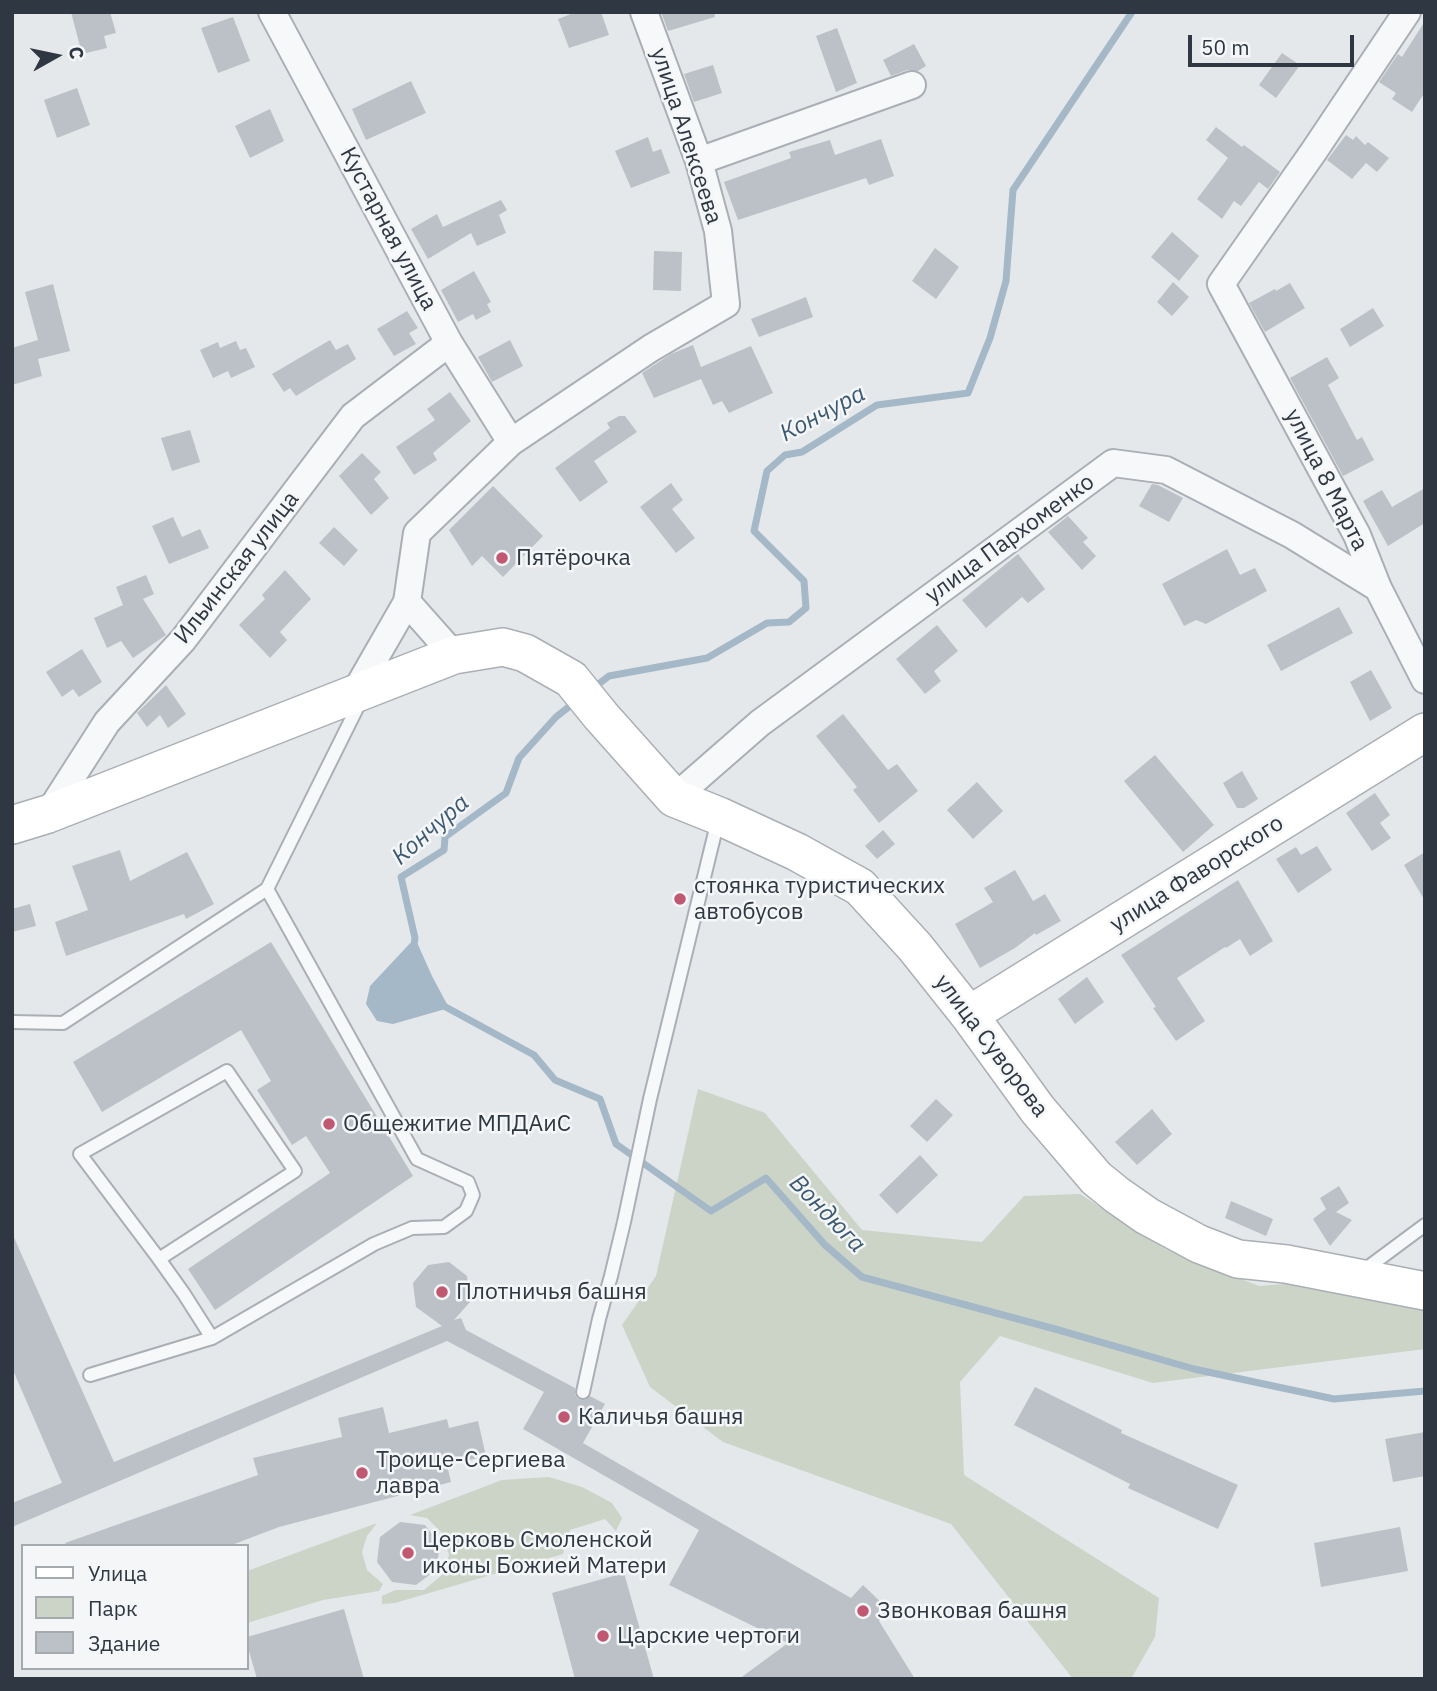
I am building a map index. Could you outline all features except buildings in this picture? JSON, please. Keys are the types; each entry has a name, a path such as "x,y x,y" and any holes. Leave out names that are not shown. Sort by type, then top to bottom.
{"main road":[{"name":"улица Суворова","path":"454,655 503,647 525,653 545,663 571,679 674,799 719,816 797,852 860,887 915,947 970,1015 1038,1110 1096,1178 1147,1216 1199,1244 1238,1259 1286,1264 1425,1291"},
{"path":"12,825 48,814 454,655"},
{"name":"улица Фаворского","path":"970,1015 1425,733"}],"street":[{"name":"Кустарная улица","path":"272,12 449,343 511,442"},
{"name":"улица Алексеева","path":"511,442 651,348 726,304 718,230 699,161 644,12"},
{"name":"улица 8 Марта","path":"1407,12 1221,284 1357,535 1378,589 1425,680"},
{"path":"699,161 912,85"},
{"name":"Ильинская улица","path":"48,814 107,722 183,640 353,416 449,343"},
{"path":"360,693 407,602 417,533 511,442"},
{"name":"улица Пархоменко","path":"674,799 760,723 1113,463 1166,470 1292,534 1378,589"},
{"path":"407,602 454,655"}],"lane":[{"path":"12,1022 63,1023 267,889 360,693"},
{"path":"583,1392 598,1319 624,1222 650,1099 719,816"},
{"path":"90,1375 212,1338 374,1244 412,1228 444,1227 466,1211 473,1195 467,1182 417,1158 267,889"},
{"path":"159,1259 295,1171 227,1071 80,1154 159,1259 212,1338"},
{"path":"1355,1278 1425,1225"}],"green space":[{"path":"698,1089 765,1113 862,1230 982,1242 1024,1196 1080,1194 1167,1250 1259,1286 1298,1283 1358,1288 1425,1311 1425,1349 1153,1383 1000,1336 960,1382 964,1475 1159,1598 1155,1637 1131,1679 1073,1679 951,1524 723,1442 650,1387 622,1325 656,1276"},
{"path":"549,1477 582,1487 612,1503 622,1518 616,1531 605,1519 570,1530 563,1554 395,1603 382,1604 382,1596 395,1590 424,1590 442,1575 449,1555 443,1534 427,1518 410,1515 502,1480"},
{"path":"377,1523 367,1536 362,1552 367,1570 383,1584 379,1591 323,1600 248,1623 248,1571"}],"water":[{"path":"415,938 449,1008 393,1024 377,1021 366,1004 370,986"}],"waterway":[{"name":"Кончура","path":"592,689 609,676 707,658 767,623 789,622 806,608 804,581 754,531 767,471 785,455 802,452 877,405 968,393 990,338 1006,281 1013,190 1132,12"},
{"name":"Кончура","path":"414,945 415,938 401,877 444,850 445,837 506,793 519,758 556,717 575,702"},
{"name":"Вондюга","path":"442,1005 534,1055 555,1080 600,1099 616,1144 711,1211 766,1178 825,1245 862,1277 1194,1369 1334,1399 1425,1391"}],"place":[{"name":"Пятёрочка","path":"502,558"},
{"name":"стоянка туристических автобусов","path":"680,899"},
{"name":"Общежитие МПДАиС","path":"329,1124"},
{"name":"Плотничья башня","path":"442,1292"},
{"name":"Каличья башня","path":"564,1417"},
{"name":"Троице-Сергиева лавра","path":"362,1473"},
{"name":"Церковь Смоленской иконы Божией Матери","path":"408,1553"},
{"name":"Звонковая башня","path":"863,1611"},
{"name":"Царские чертоги","path":"603,1636"}]}
